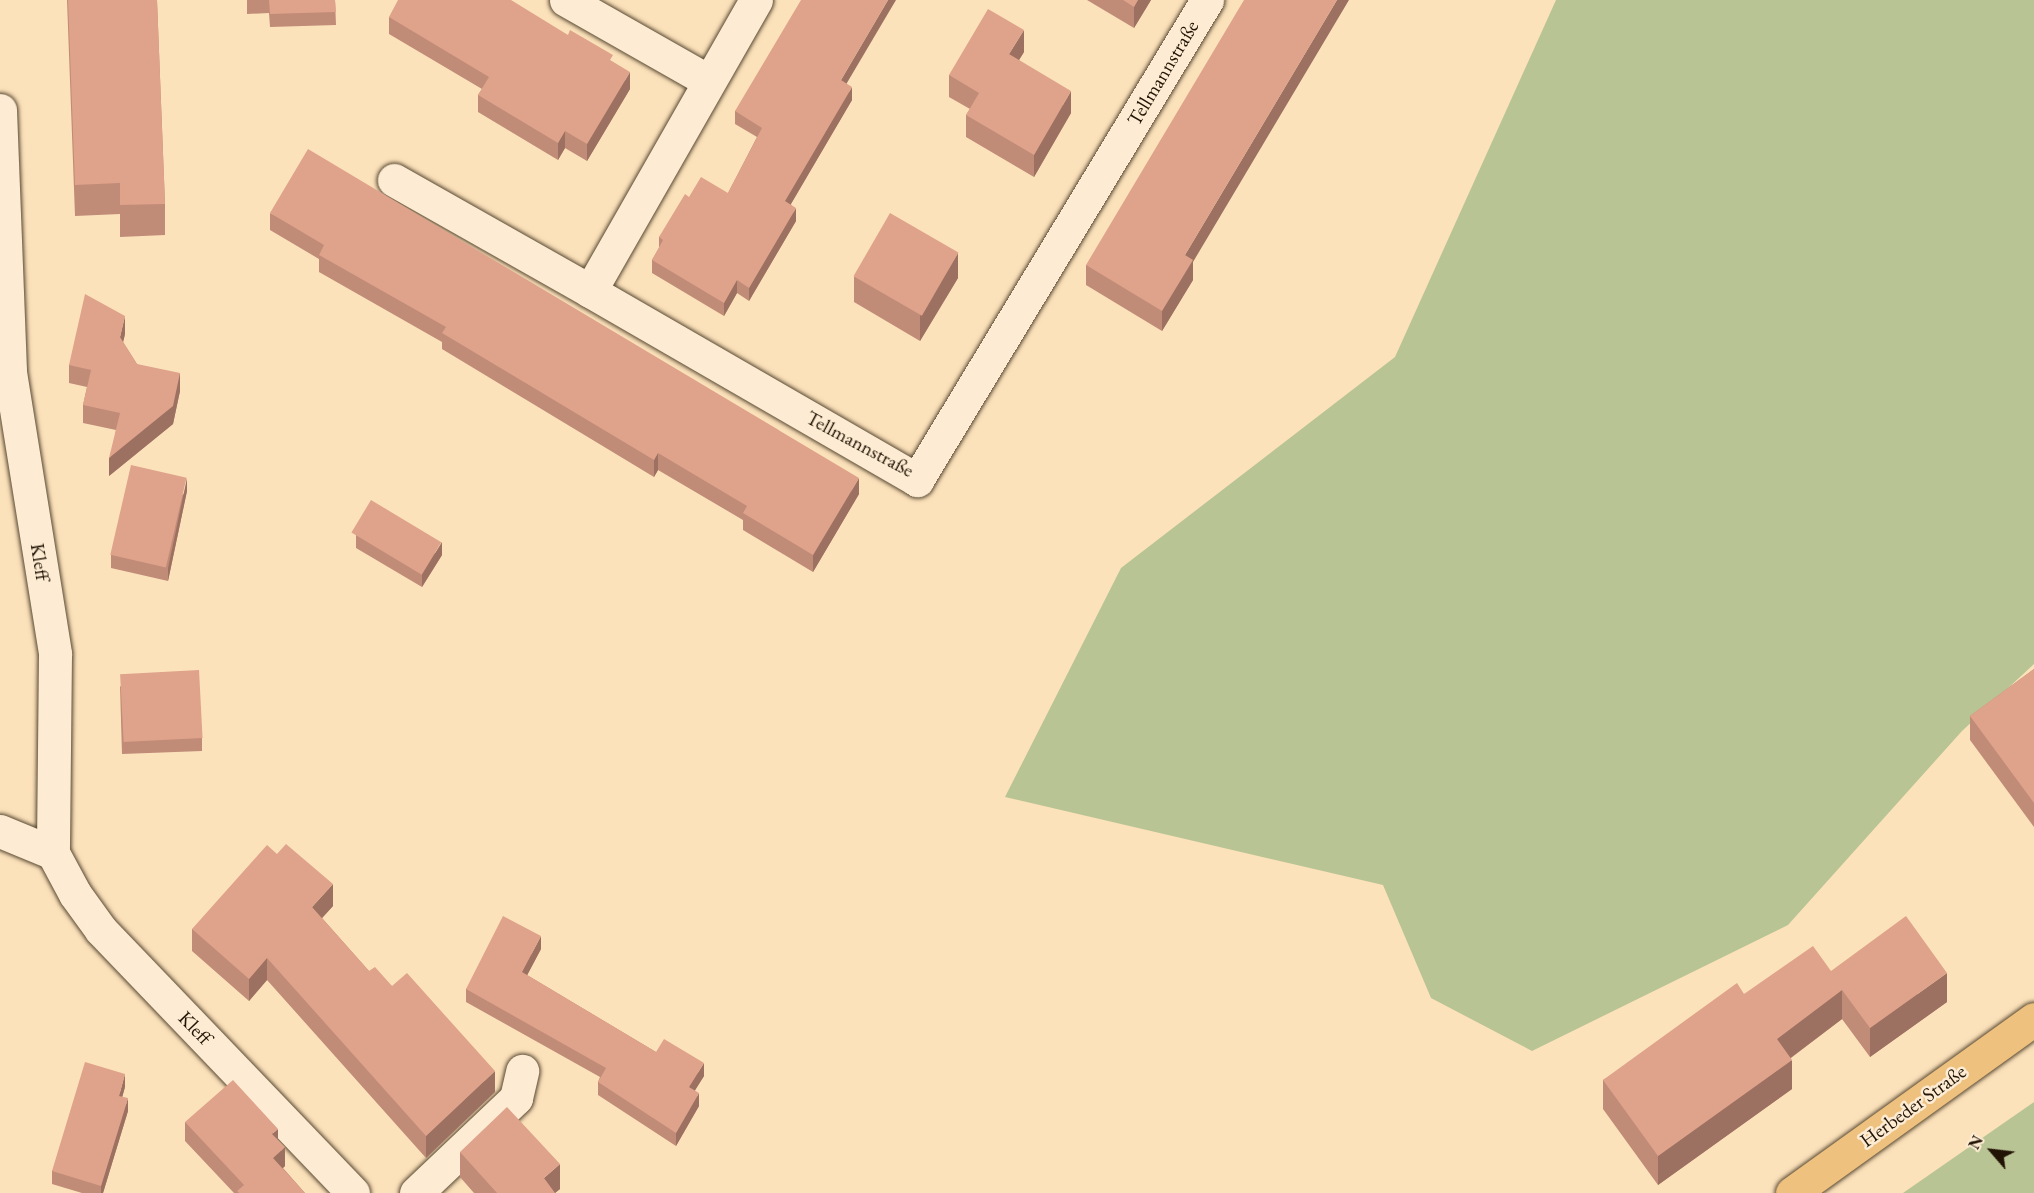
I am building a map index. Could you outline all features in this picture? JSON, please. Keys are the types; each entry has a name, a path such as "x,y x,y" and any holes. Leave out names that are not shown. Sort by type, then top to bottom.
{"main road":[{"name":"Herbeder Straße","path":"1792,1193 2034,1019"}],"street":[{"path":"566,0 707,81"},
{"path":"394,180 590,291 707,81 756,0"},
{"name":"Tellmannstraße","path":"590,291 917,480 1207,0"},
{"name":"Kleff","path":"0,110 3,272 10,372 55,654 53,853 75,894 101,930 352,1193"},
{"path":"0,831 53,853"},
{"path":"416,1193 516,1098 522,1071"}],"green space":[{"path":"1556,0 2034,0 2034,664 1962,731 1788,925 1532,1051 1431,998 1383,885 1005,797 1121,568 1395,357"},
{"path":"2034,1102 2034,1193 1903,1193"}],"building":[{"path":"68,0 157,0 165,204 120,205 120,183 75,185"},
{"path":"269,0 335,0 336,12 270,14"},
{"path":"398,0 511,0 568,35 570,30 613,55 610,60 630,72 587,144 565,131 558,143 478,95 489,77 389,17"},
{"path":"801,0 888,0 841,80 852,87 785,201 796,208 749,288 737,280 724,303 652,260 663,240 659,237 685,194 689,197 701,177 728,193 762,128 735,111"},
{"path":"1123,0 1138,0 1134,7"},
{"path":"1244,0 1337,0 1185,255 1193,260 1162,311 1086,265"},
{"path":"988,9 1024,30 1009,54 1071,91 1034,155 966,115 979,93 949,75"},
{"path":"308,149 859,478 813,555 743,513 747,506 658,453 654,460 442,333 446,327 319,255 324,245 270,213"},
{"path":"890,213 958,252 922,316 854,276"},
{"path":"85,294 125,316 120,337 137,364 180,373 173,406 109,458 120,413 83,405 91,370 69,365"},
{"path":"131,465 187,478 166,567 110,555"},
{"path":"371,500 441,542 422,575 351,533"},
{"path":"2034,669 2034,803 1970,716"},
{"path":"199,670 203,738 124,742 120,674"},
{"path":"286,844 333,884 312,907 369,971 375,967 392,986 407,973 495,1071 426,1136 267,958 249,979 192,929 267,845 277,854"},
{"path":"503,916 541,936 522,972 656,1052 664,1039 704,1063 689,1087 699,1093 676,1133 598,1082 606,1068 466,989"},
{"path":"1906,916 1947,973 1870,1028 1842,990 1777,1039 1792,1060 1658,1156 1603,1080 1737,983 1744,994 1813,946 1831,971"},
{"path":"85,1062 125,1074 119,1096 128,1098 101,1186 52,1171"},
{"path":"233,1080 278,1129 272,1134 285,1147 273,1158 305,1193 239,1193 237,1191 244,1185 185,1122"},
{"path":"507,1107 560,1164 544,1178 555,1193 497,1193 460,1152"}]}
